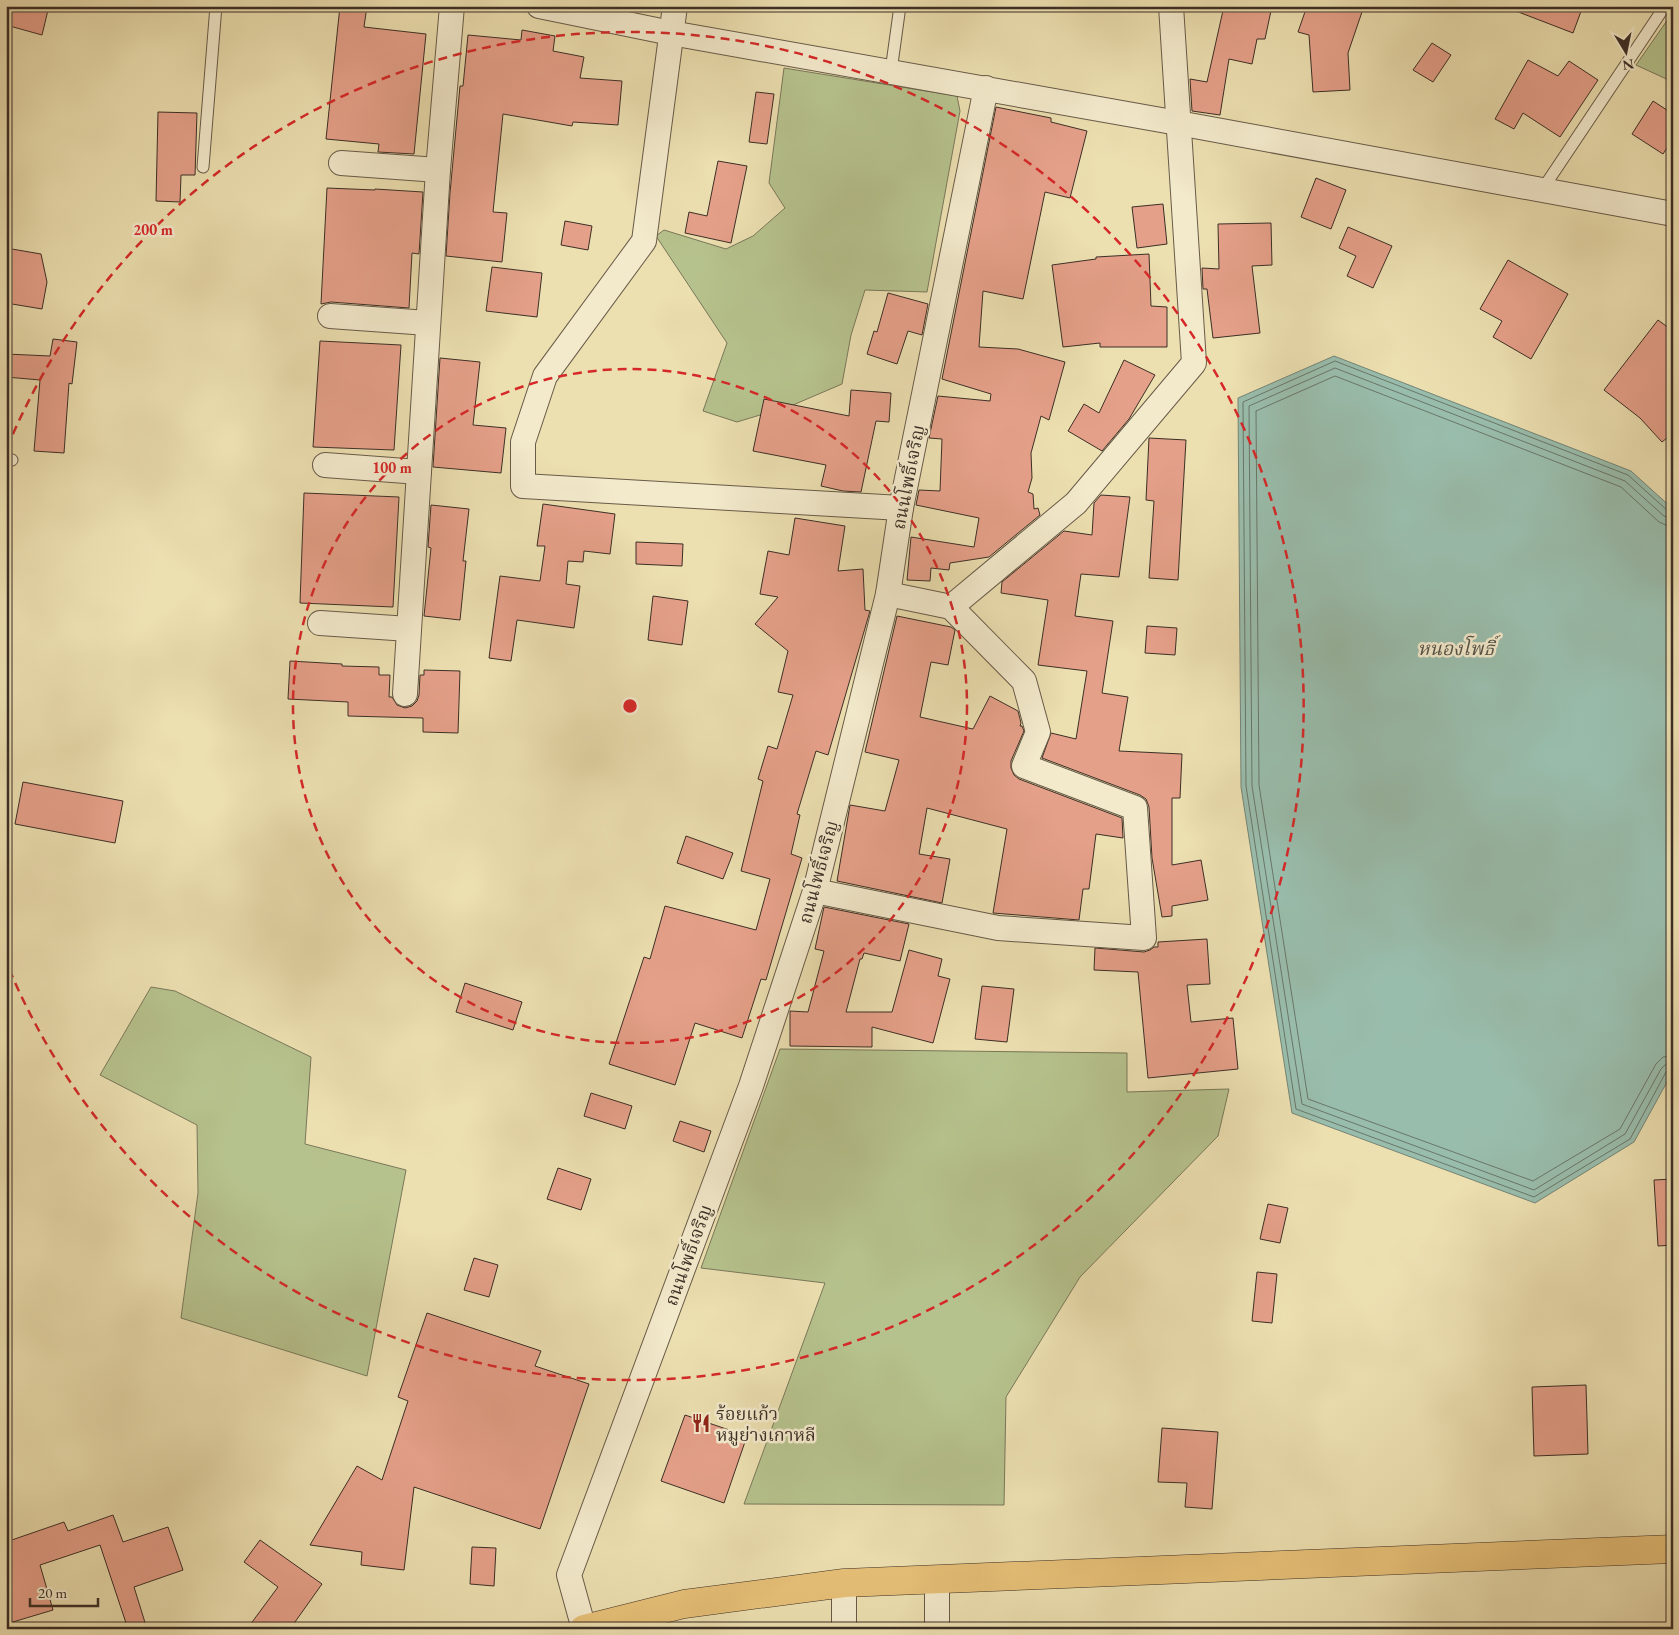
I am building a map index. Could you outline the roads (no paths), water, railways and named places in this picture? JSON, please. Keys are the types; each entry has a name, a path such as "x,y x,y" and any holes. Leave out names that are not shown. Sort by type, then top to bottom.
{"main road":[{"path":"584,1629 684,1604 844,1583 1673,1549"}],"street":[{"path":"405,694 438,170 452,6"},
{"path":"538,6 671,33 986,88 1673,214"},
{"path":"675,6 644,241 545,376 523,442 523,486 901,508"},
{"path":"951,606 1076,503 1194,363 1171,6"},
{"name":"ถนนโพธิ์เจริญ","path":"584,1629 569,1575 751,1086 815,891 888,594 901,508 986,88"},
{"path":"341,163 438,170"},
{"path":"330,316 428,323"},
{"path":"325,465 419,472"},
{"path":"815,891 998,928 1144,938 1135,808 1024,766 1038,732 1024,682 951,606 888,594"},
{"path":"320,623 409,629"},
{"path":"937,1579 937,1629"},
{"path":"844,1583 844,1629"}],"lane":[{"path":"203,167 216,6"},
{"path":"891,71 900,6"},
{"path":"1542,190 1664,6"}],"water":[{"name":"หนองโพธิ์","path":"1334,356 1631,471 1673,509 1673,1071 1634,1142 1535,1203 1292,1113 1241,787 1238,398"}],"place":[{"name":"ร้อยแก้ว หมูย่างเกาหลี","path":"701,1423"}]}
